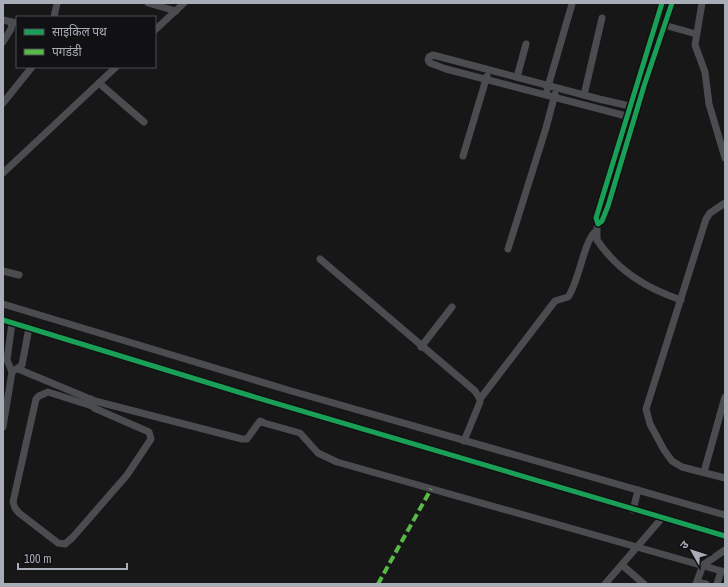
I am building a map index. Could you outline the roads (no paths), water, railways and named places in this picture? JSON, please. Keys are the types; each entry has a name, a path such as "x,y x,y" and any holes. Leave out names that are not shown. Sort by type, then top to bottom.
{"street":[{"path":"54,16 57,3"},
{"path":"148,3 176,11"},
{"path":"156,29 184,3"},
{"path":"464,441 480,399 555,301 568,297 573,290 590,239 602,221 608,206 662,3"},
{"path":"634,106 672,3"},
{"path":"702,3 702,13 696,34 695,45 705,72 709,104 725,158"},
{"path":"508,249 546,128 550,95 548,86 572,4"},
{"path":"584,95 602,18"},
{"path":"3,20 15,22 3,42"},
{"path":"664,25 696,34"},
{"path":"516,77 526,44"},
{"path":"631,117 446,69 430,63 428,60 431,55 433,55 548,86 634,106"},
{"path":"3,103 31,68"},
{"path":"3,173 115,68"},
{"path":"463,156 489,69"},
{"path":"99,83 144,122"},
{"path":"550,95 556,88"},
{"path":"725,203 710,213 706,218 646,409 647,415 664,450 672,461 682,467 725,478"},
{"path":"597,228 597,240 626,272 647,287 681,300"},
{"path":"320,259 421,347 475,391 480,399"},
{"path":"3,271 19,275"},
{"path":"3,304 464,441 725,515"},
{"path":"421,347 452,307"},
{"path":"3,320 248,396 725,536"},
{"path":"3,423 10,368 7,360 12,323"},
{"path":"10,368 22,365 29,328"},
{"path":"10,368 91,403 98,410 149,432 151,439 127,475 73,537 65,544 58,543 20,513 15,508 13,502 36,399 48,392 91,403 242,439 247,439 254,427 260,421 300,434 318,453 337,462 637,548 723,571 717,584"},
{"path":"704,472 725,397"},
{"path":"633,510 638,490"},
{"path":"605,584 662,518"},
{"path":"706,584 697,583 703,566 725,550"},
{"path":"622,566 644,584"}]}
